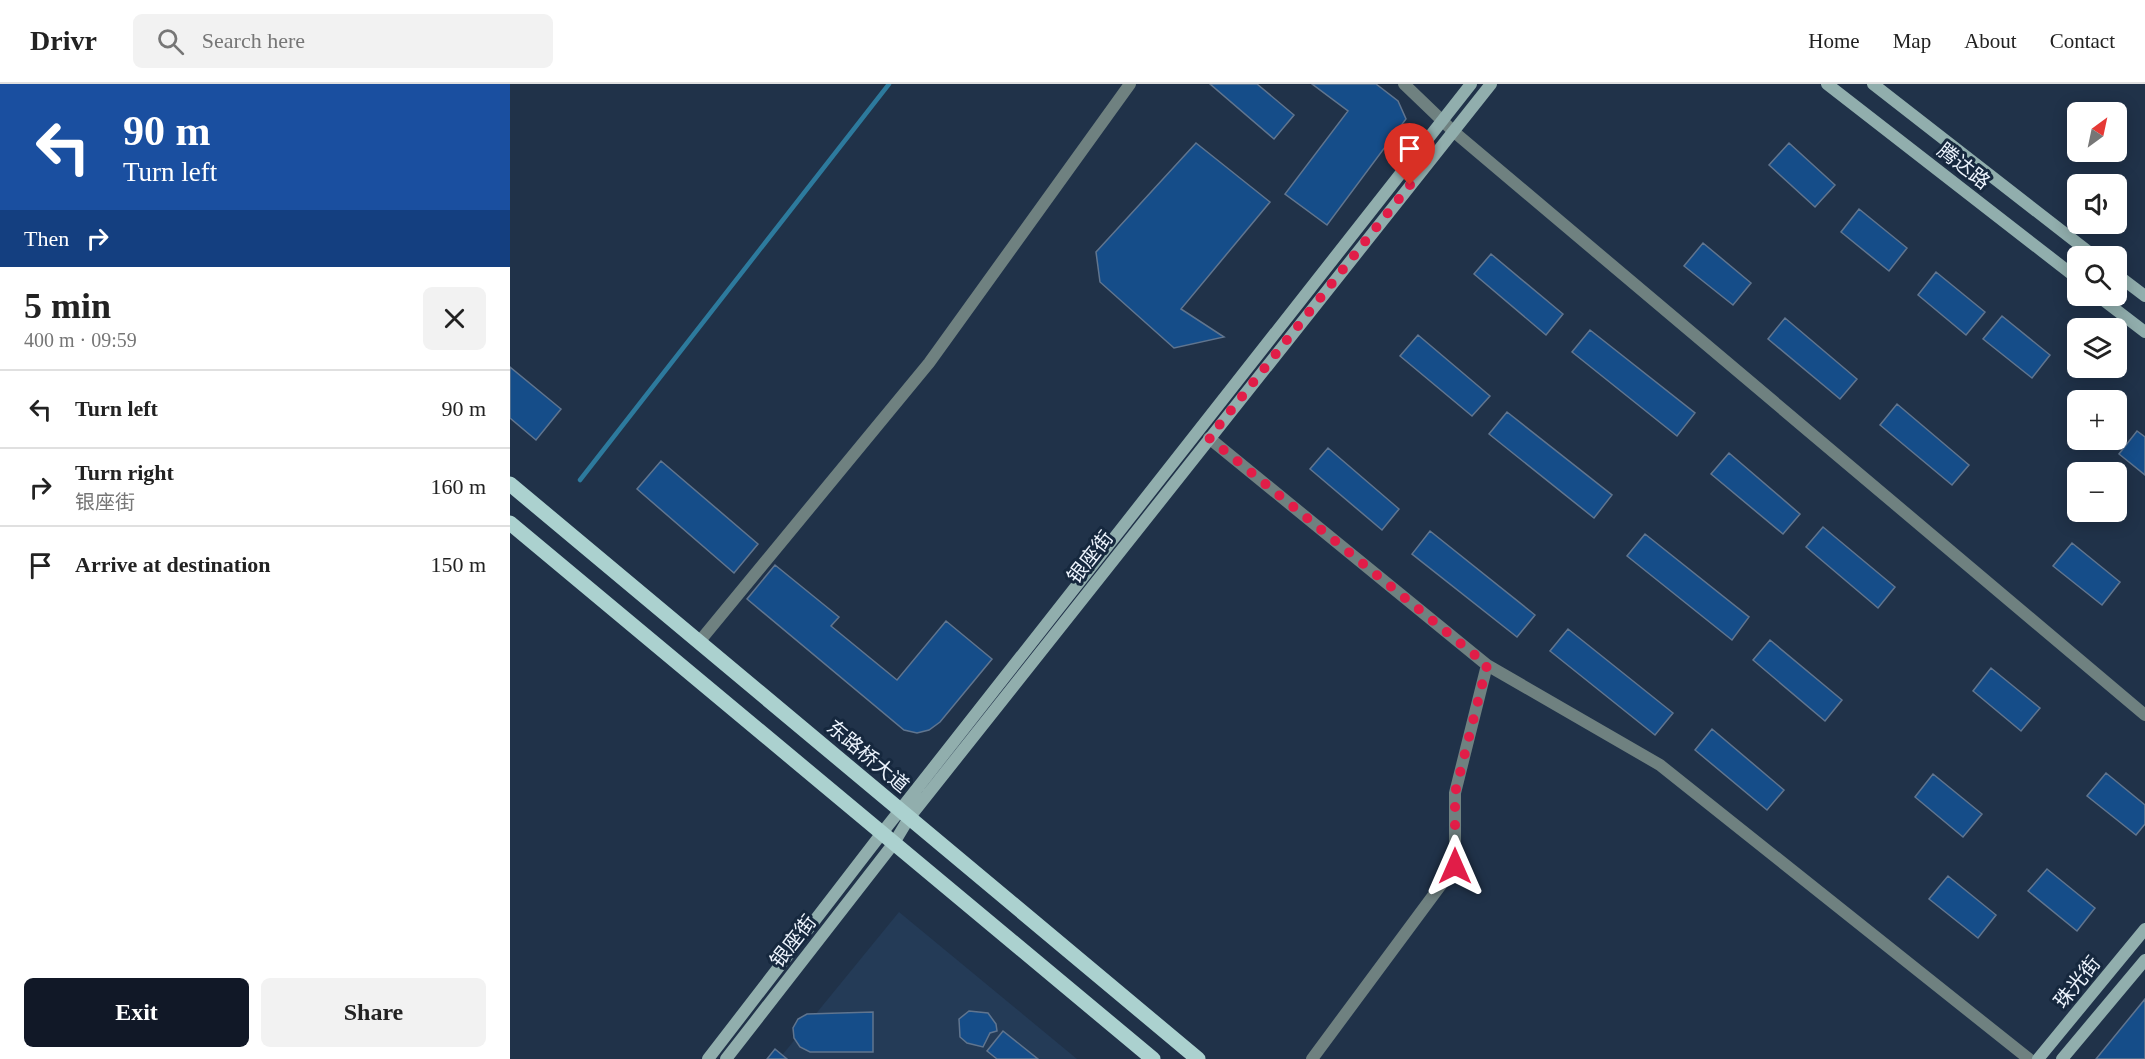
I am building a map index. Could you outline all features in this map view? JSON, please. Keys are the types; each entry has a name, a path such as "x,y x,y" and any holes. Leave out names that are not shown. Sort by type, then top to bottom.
{"main road":[{"path":"904,814 1472,84"},
{"name":"银座街","path":"726,1059 904,814 1209,438 1491,84"},
{"name":"腾达路","path":"1827,84 2067,270"},
{"name":"腾达路","path":"1873,84 2081,246"},
{"path":"2127,282 2145,296"},
{"path":"2111,306 2145,332"},
{"name":"东路桥大道","path":"510,484 1198,1059"},
{"path":"510,523 1153,1059"},
{"path":"708,1059 888,838"},
{"name":"珠光街","path":"2038,1059 2145,929"},
{"name":"珠光街","path":"2062,1059 2145,960"}],"street":[{"path":"699,642 929,363 1130,84"},
{"path":"1404,84 1453,131 2145,715"},
{"path":"1209,438 1487,665 1660,765 2029,1059"},
{"path":"1312,1059 1455,866 1455,793 1487,665"}],"shaded area":[{"path":"899,912 1077,1059 779,1059"}],"building":[{"path":"1210,84 1257,84 1294,115 1274,139"},
{"path":"1312,84 1376,84 1398,101 1406,119 1327,225 1285,194 1348,111"},
{"path":"1196,143 1270,202 1181,309 1224,337 1174,348 1100,282 1096,252"},
{"path":"1789,143 1835,185 1815,207 1769,165"},
{"path":"1859,209 1907,248 1889,271 1841,232"},
{"path":"1703,243 1751,283 1733,305 1684,266"},
{"path":"1491,254 1563,314 1546,335 1474,274"},
{"path":"1936,272 1985,312 1966,335 1918,295"},
{"path":"2002,316 2050,355 2032,378 1983,339"},
{"path":"1785,318 1857,379 1840,399 1768,339"},
{"path":"1590,330 1695,413 1677,436 1572,352"},
{"path":"1418,335 1490,396 1472,416 1400,356"},
{"path":"510,367 561,409 536,440 510,418"},
{"path":"1897,404 1969,465 1952,485 1880,425"},
{"path":"1507,412 1612,495 1594,518 1489,434"},
{"path":"2137,431 2145,437 2145,475 2119,454 2122,450 2127,450 2127,444"},
{"path":"1328,448 1399,509 1382,530 1310,469"},
{"path":"1729,453 1800,514 1783,534 1711,474"},
{"path":"661,461 758,544 734,573 637,489"},
{"path":"1823,527 1895,587 1878,608 1806,547"},
{"path":"1430,531 1535,615 1517,637 1412,554"},
{"path":"1645,534 1749,617 1732,640 1627,556"},
{"path":"2072,543 2120,582 2102,605 2053,566"},
{"path":"775,565 839,617 831,626 897,680 946,621 992,659 940,722 929,730 917,733 904,730 747,599"},
{"path":"1568,629 1673,713 1655,735 1550,651"},
{"path":"1770,640 1842,700 1825,721 1753,660"},
{"path":"1991,668 2040,708 2021,731 1973,691"},
{"path":"1712,729 1784,790 1767,810 1695,750"},
{"path":"2106,773 2145,805 2145,824 2136,835 2087,796"},
{"path":"1933,774 1982,814 1963,837 1915,797"},
{"path":"2047,869 2095,908 2077,931 2028,891"},
{"path":"1948,876 1996,915 1978,938 1929,899"},
{"path":"2145,999 2145,1059 2096,1059"},
{"path":"969,1011 988,1013 996,1024 997,1031 990,1033 983,1047 967,1043 960,1037 959,1019"},
{"path":"873,1012 873,1052 810,1052 800,1047 794,1038 793,1028 798,1019 807,1014"},
{"path":"1003,1031 1038,1059 997,1059 987,1051"},
{"path":"775,1049 787,1059 767,1059"}],"waterway":[{"path":"580,480 889,84"}],"route":[{"path":"1410,185 1209,438 1487,665 1455,793 1455,866"}]}
